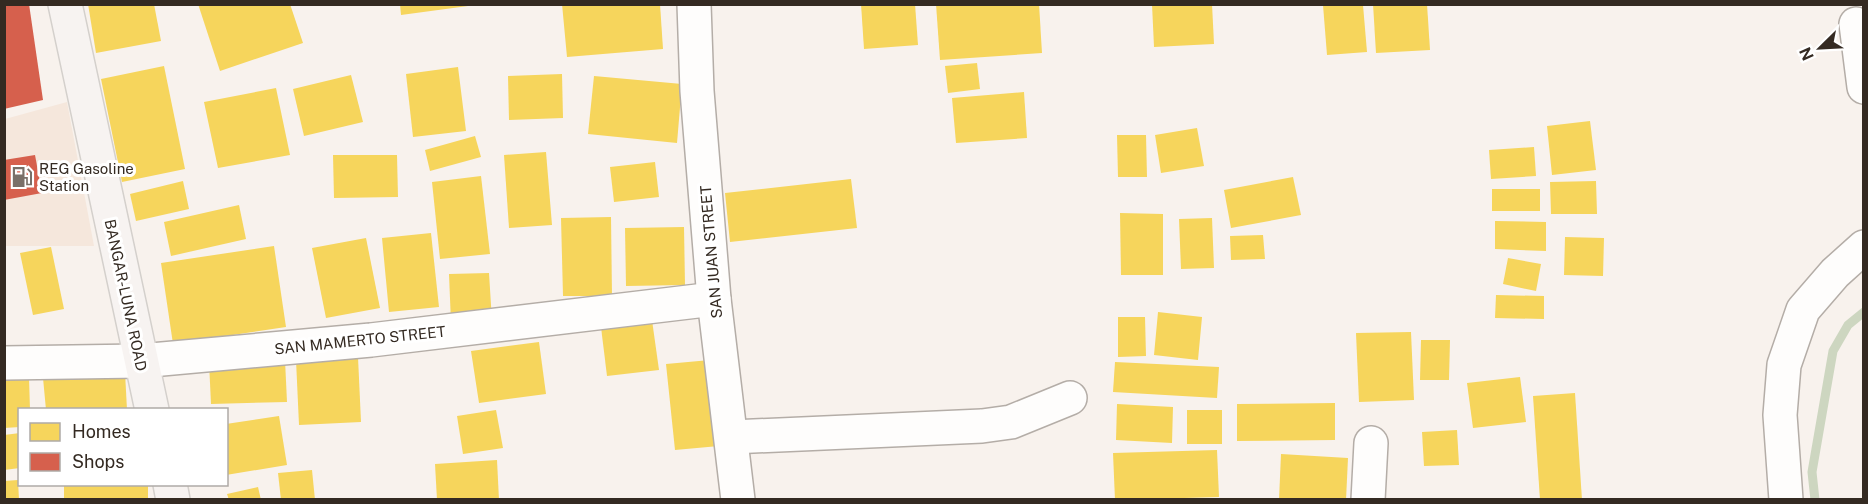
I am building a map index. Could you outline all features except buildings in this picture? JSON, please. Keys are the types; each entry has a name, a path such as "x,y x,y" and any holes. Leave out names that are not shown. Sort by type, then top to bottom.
{"main road":[{"name":"BANGAR-LUNA ROAD","path":"65,4 152,408"}],"street":[{"name":"SAN JUAN STREET","path":"694,4 697,91 714,299 738,500"},
{"path":"1856,17 1863,87"},
{"path":"1786,500 1780,415 1784,365 1803,310 1835,273 1863,247"},
{"name":"SAN MAMERTO STREET","path":"4,363 140,361 371,340 714,299"},
{"path":"732,437 982,426 1011,422 1070,398"},
{"path":"1368,500 1371,443"}],"shaded area":[{"path":"67,102 94,246 5,246 5,119"}],"waterway":[{"path":"1815,500 1812,472 1833,351 1848,325 1864,312"}],"place":[{"name":"REG Gasoline Station","path":"22,177"}]}
